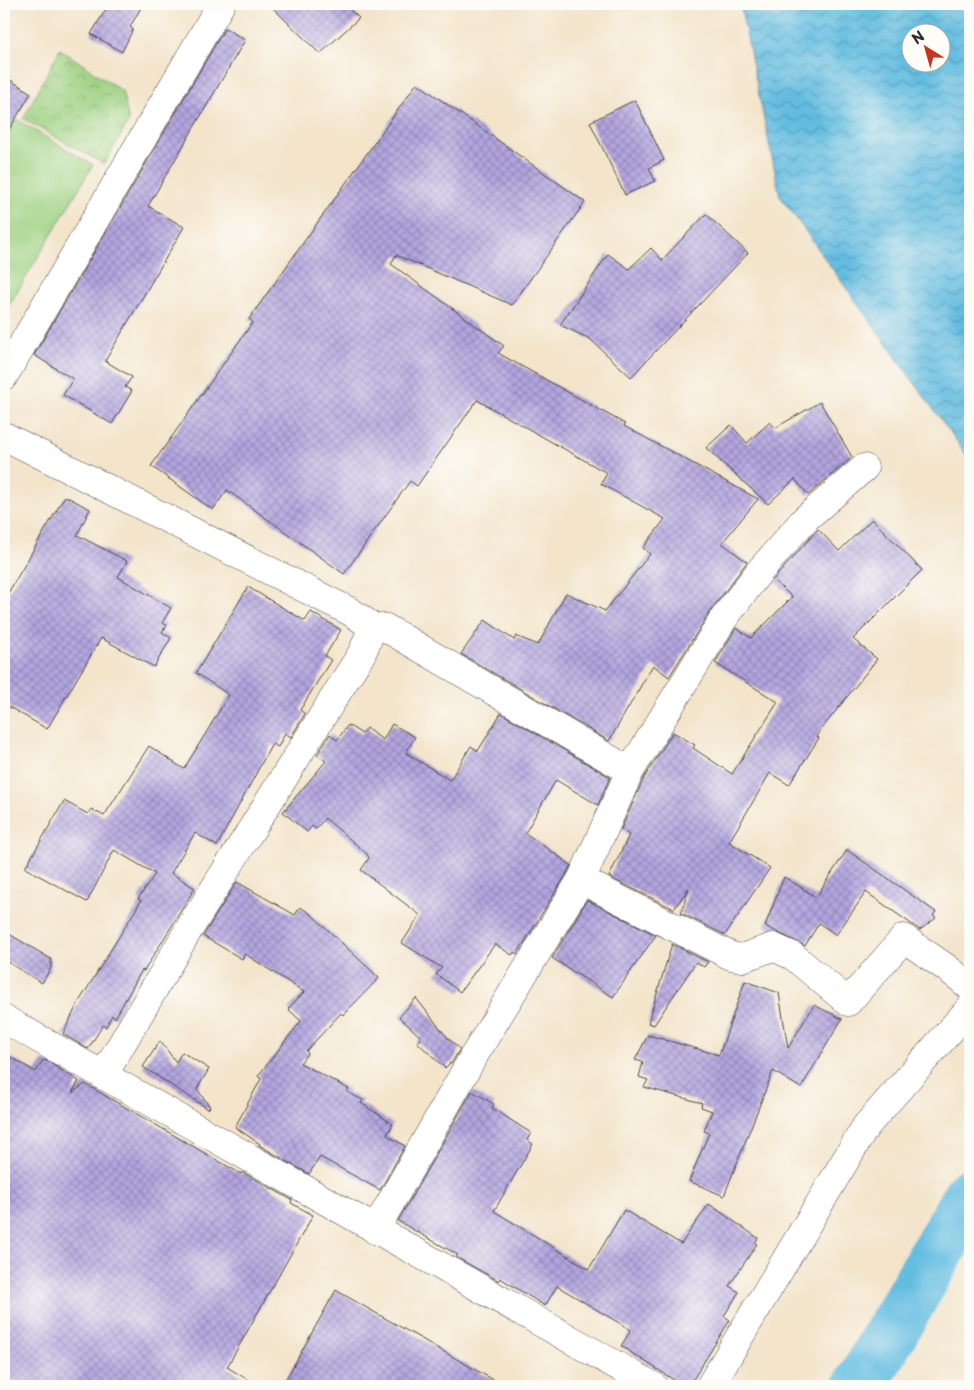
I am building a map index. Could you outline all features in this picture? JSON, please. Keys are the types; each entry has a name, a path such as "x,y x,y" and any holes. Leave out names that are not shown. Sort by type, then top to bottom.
{"street":[{"path":"4,376 222,4"},
{"path":"4,436 351,612 373,627 386,628 630,771"},
{"path":"375,1230 475,1054 581,880 630,771 724,618 759,572 805,519 864,468"},
{"path":"103,1076 188,929 362,653 373,627"},
{"path":"581,880 731,956 742,958 773,947 793,956 848,1002 904,938 933,960 952,971 970,987"},
{"path":"710,1386 866,1126 970,1008"},
{"path":"4,1019 653,1386"}],"green space":[{"path":"60,49 122,91 129,121 104,164 23,119"},
{"path":"4,112 93,165 4,314"}],"water":[{"path":"740,4 970,4 970,460 780,196"}],"building":[{"path":"109,4 143,4 130,27 133,29 122,52 91,34"},
{"path":"269,4 344,4 359,18 320,54"},
{"path":"225,28 245,40 148,206 184,227 105,361 132,377 125,387 132,391 112,424 63,395 73,379 34,355"},
{"path":"4,76 31,93 4,138"},
{"path":"417,83 585,202 512,305 396,255 391,264 504,346 498,353 625,424 624,426 758,499 722,543 747,562 711,610 669,677 653,665 609,741 461,654 485,620 514,640 516,636 538,645 566,593 605,611 650,554 643,548 665,519 601,484 607,473 477,400 417,486 410,481 344,574 227,490 213,510 151,466 253,322 249,319"},
{"path":"635,100 664,160 649,168 655,181 625,195 590,122"},
{"path":"706,214 748,253 631,377 590,339 560,325 608,254 629,269 651,248 662,260"},
{"path":"820,402 852,457 808,495 795,479 768,504 706,448 731,425 747,443 770,422 775,428"},
{"path":"65,496 90,509 77,535 127,561 118,577 171,608 162,623 167,625 162,632 171,638 154,667 101,638 47,729 4,704 4,600"},
{"path":"872,519 922,570 853,639 877,659 816,736 819,738 789,785 770,773 729,842 770,868 725,935 681,913 689,888 674,909 609,877 629,835 621,829 644,778 673,732 695,745 693,748 732,774 778,702 715,663 736,628 751,638 792,597 773,580 818,529 839,551"},
{"path":"248,587 305,621 311,612 341,630 325,656 331,660 300,710 305,714 291,737 285,733 278,747 272,744 217,846 195,833 171,873 195,888 144,971 142,970 115,1018 112,1015 106,1027 103,1025 88,1049 63,1034 77,1005 141,901 138,899 155,874 114,850 87,902 25,868 64,801 88,814 91,809 104,816 149,746 184,769 229,695 196,673"},
{"path":"501,713 610,777 598,805 556,780 525,833 571,865 517,954 514,952 512,955 495,944 460,992 436,974 442,968 402,943 420,915 361,870 369,858 367,854 325,818 316,829 312,826 307,832 283,812 326,761 317,755 330,734 337,740 348,725 362,734 366,728 383,740 392,724 415,737 406,753 450,780 471,746 478,751"},
{"path":"847,850 936,912 933,915 936,918 920,930 866,892 836,935 819,923 805,946 765,926 784,877 816,897"},
{"path":"237,882 295,915 300,907 311,914 379,978 343,1015 341,1013 306,1051 308,1053 300,1063 349,1089 347,1092 363,1100 361,1103 393,1124 387,1135 405,1146 380,1190 320,1157 309,1174 259,1145 235,1127 261,1079 258,1076 301,1021 288,1009 304,992 245,954 242,959 203,936"},
{"path":"587,900 656,935 613,997 552,958"},
{"path":"4,931 51,959 51,968 42,983 4,960"},
{"path":"672,944 708,962 704,967 696,962 654,1025 648,1023"},
{"path":"745,981 779,993 788,1048 814,1005 842,1019 801,1088 773,1071 724,1196 689,1181 709,1133 704,1131 712,1111 701,1107 702,1103 644,1087 648,1080 639,1077 643,1062 635,1060 648,1035 719,1055"},
{"path":"416,998 447,1037 460,1049 451,1064 445,1068 417,1042 421,1037 399,1017"},
{"path":"160,1041 176,1062 182,1052 209,1069 197,1089 210,1107 208,1109 143,1067"},
{"path":"4,1053 36,1072 43,1060 47,1061 79,1081 72,1093 85,1084 241,1174 242,1172 292,1200 291,1203 313,1215 227,1367 258,1386 4,1386"},
{"path":"472,1091 494,1104 492,1108 531,1133 527,1140 533,1144 494,1211 589,1269 624,1210 681,1244 709,1204 758,1238 755,1243 757,1244 729,1286 739,1292 724,1316 730,1320 689,1386 683,1386 621,1346 631,1330 557,1286 545,1306 500,1278 499,1281 456,1257 458,1255 398,1221"},
{"path":"336,1290 339,1292 504,1386 282,1386"}],"waterway":[{"path":"860,1386 970,1195"}]}
